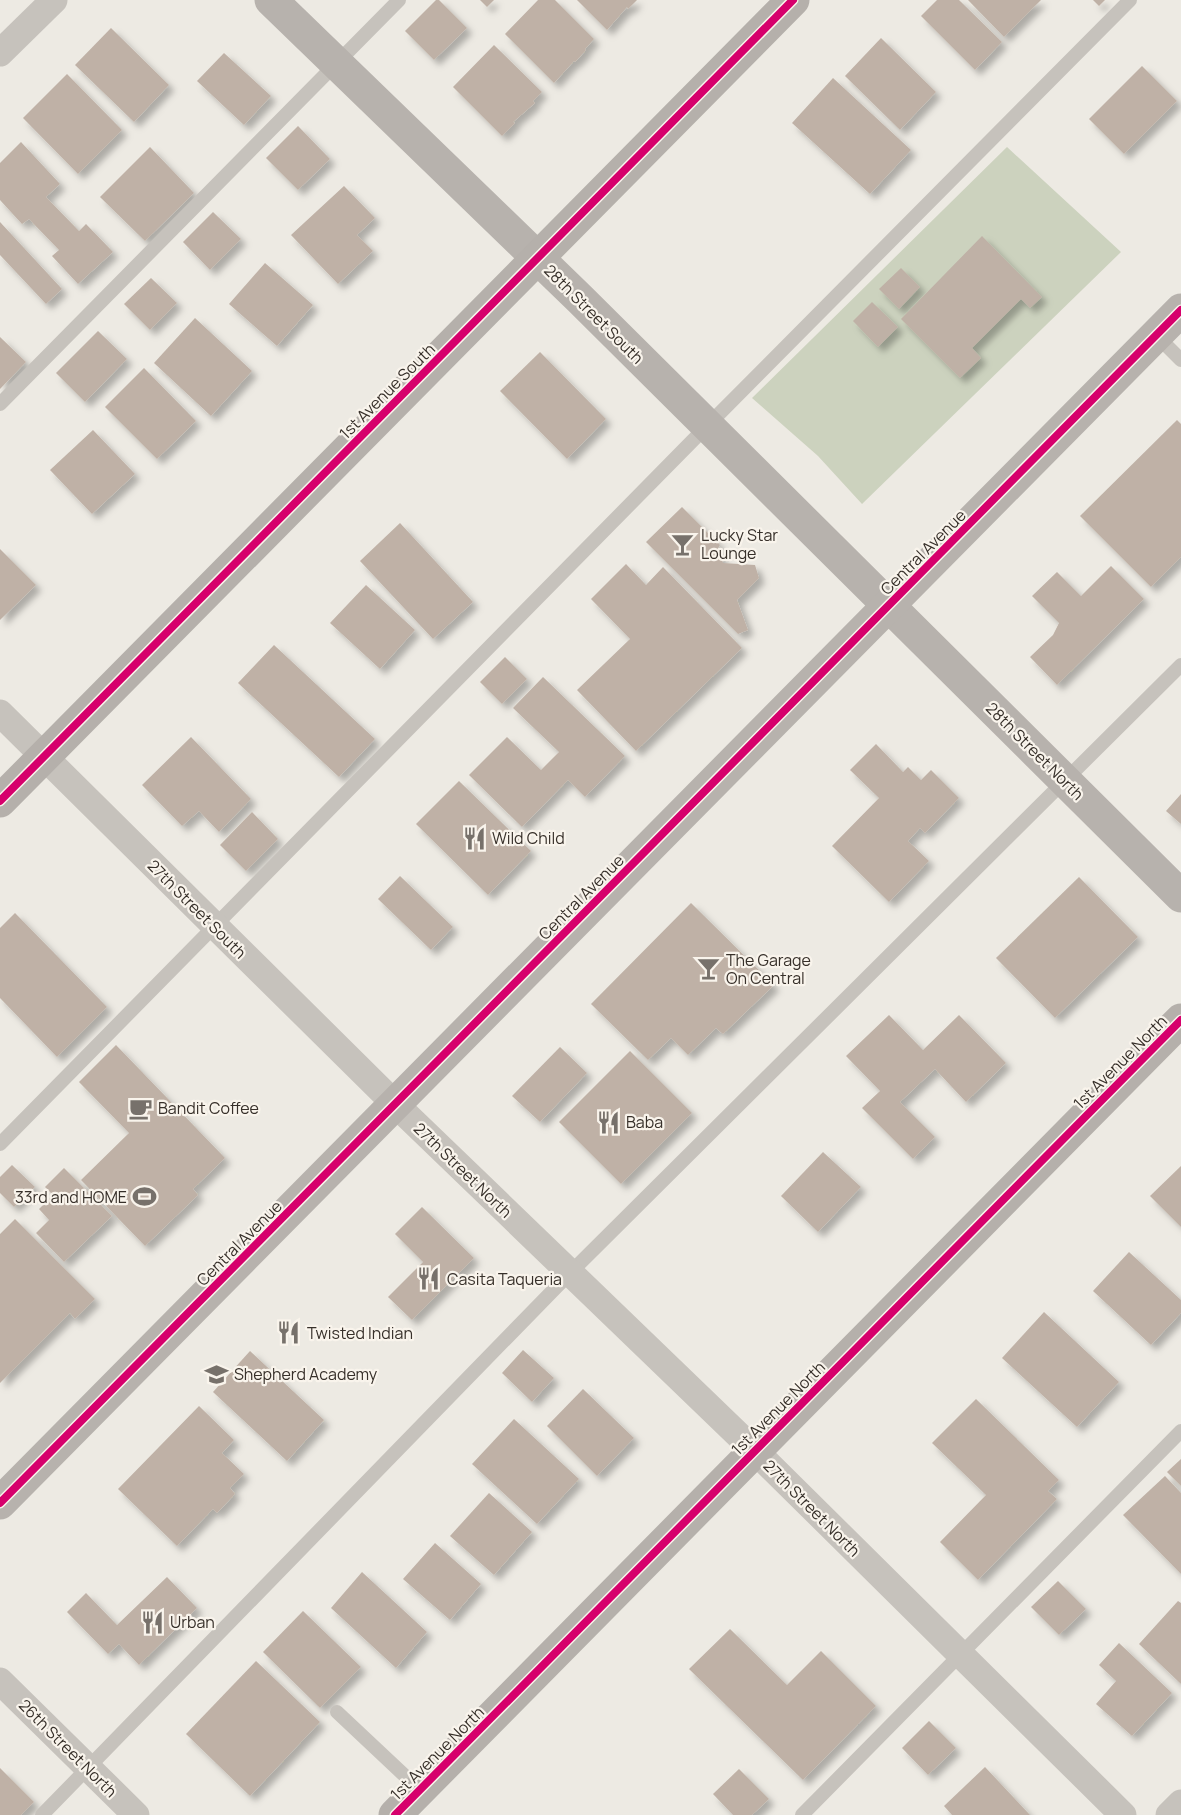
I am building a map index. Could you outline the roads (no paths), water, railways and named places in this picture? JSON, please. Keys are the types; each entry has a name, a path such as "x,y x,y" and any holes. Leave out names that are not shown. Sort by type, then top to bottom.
{"main road":[{"name":"1st Avenue South","path":"0,801 793,0"},
{"name":"1st Avenue North","path":"395,1815 1181,1020"}],"street":[{"path":"0,53 54,0"},
{"name":"28th Street South","path":"272,0 538,258 889,606"},
{"name":"Central Avenue","path":"0,1503 1181,310"},
{"name":"28th Street North","path":"889,606 1181,896"},
{"name":"27th Street South","path":"0,713 395,1104"},
{"name":"27th Street North","path":"395,1104 755,1451 1123,1815"},
{"name":"26th Street North","path":"0,1681 136,1815"},
{"path":"1169,1815 1181,1803"}],"lane":[{"path":"0,404 399,0"},
{"path":"0,1144 1130,0"},
{"path":"1156,335 1181,360"},
{"path":"42,1815 570,1272 1181,665"},
{"path":"802,1815 1181,1431"},
{"path":"337,1712 420,1790"}],"place":[{"name":"Lucky Star Lounge","path":"683,544"},
{"name":"Wild Child","path":"474,838"},
{"name":"The Garage On Central","path":"708,969"},
{"name":"Bandit Coffee","path":"140,1108"},
{"name":"Baba","path":"608,1122"},
{"name":"33rd and HOME","path":"145,1197"},
{"name":"Casita Taqueria","path":"429,1279"},
{"name":"Twisted Indian","path":"289,1333"},
{"name":"Shepherd Academy","path":"216,1374"},
{"name":"Urban","path":"152,1622"}]}
